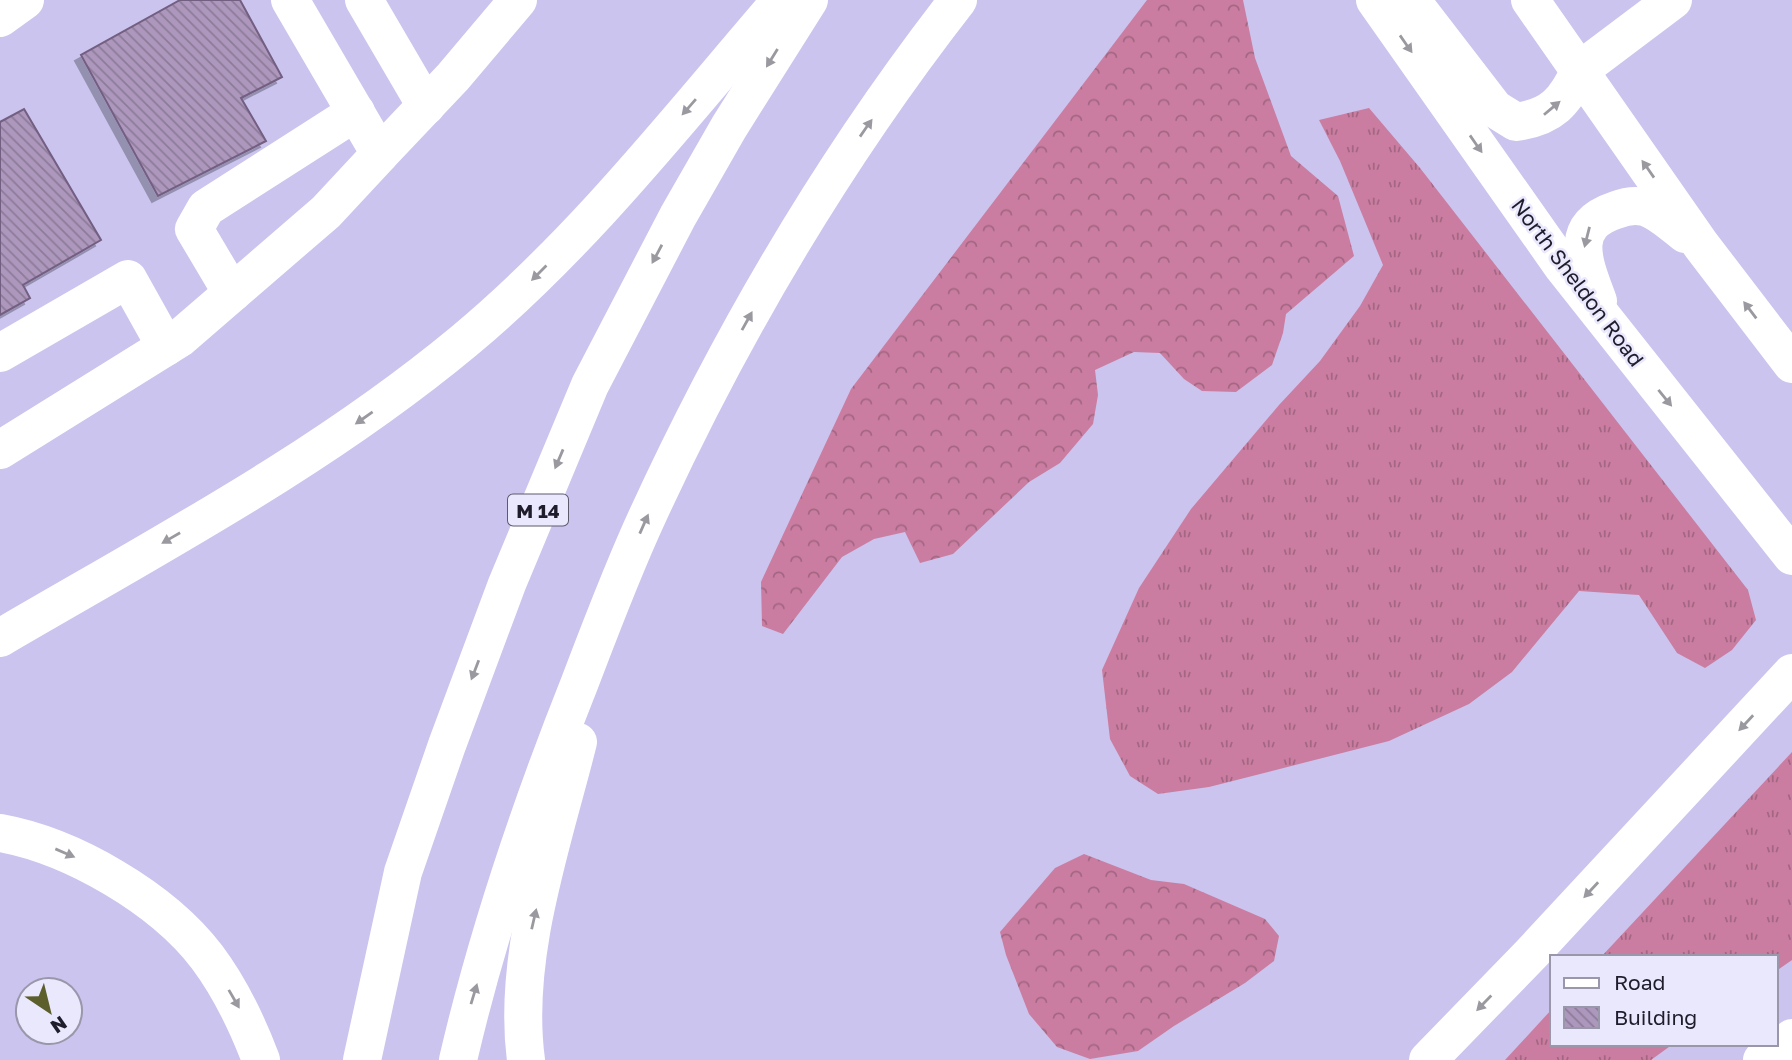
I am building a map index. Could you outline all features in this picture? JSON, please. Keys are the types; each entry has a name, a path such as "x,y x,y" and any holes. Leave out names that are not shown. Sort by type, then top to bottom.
{"main road":[{"path":"0,18 25,0"},
{"path":"290,0 380,153"},
{"path":"364,0 426,106"},
{"path":"0,450 180,338 326,212 453,77 518,0"},
{"path":"0,638 306,458 387,402 464,341 531,281 587,225 781,0"},
{"name":"M 14","path":"362,1060 403,873 507,584 584,398 678,216 729,127 809,0"},
{"path":"458,1060 471,1005 536,793 647,518 713,383 786,252 849,151 958,0"},
{"name":"North Sheldon Road","path":"1375,0 1563,267 1792,556"},
{"path":"1411,0 1494,109 1516,122 1537,119 1554,108 1570,89 1580,69 1673,0"},
{"path":"1530,0 1701,245 1792,364"},
{"path":"232,293 194,229 206,208 356,112"},
{"path":"1606,324 1584,265 1583,243 1587,228 1601,215 1626,206 1640,206 1653,210 1701,245"},
{"path":"0,353 128,279 166,346"},
{"path":"526,1060 523,1017 526,957 617,587"},
{"path":"1428,1060 1549,935 1792,673"},
{"path":"0,833 49,846 116,878 175,925 205,955 228,988 246,1018 261,1060"},
{"path":"1762,1060 1792,1038"}],"green space":[{"path":"1147,0 1243,0 1255,58 1291,156 1338,196 1354,256 1286,314 1283,333 1272,365 1236,392 1202,391 1184,379 1160,353 1134,352 1095,370 1098,395 1093,424 1060,463 1029,482 953,554 920,563 905,532 874,539 842,557 783,634 762,626 761,582 851,389"},
{"path":"1369,108 1420,168 1748,590 1756,620 1732,650 1705,668 1677,653 1639,595 1579,591 1512,672 1469,704 1389,741 1209,787 1158,794 1130,776 1110,739 1102,670 1139,588 1191,509 1320,361 1360,306 1383,265 1340,161 1319,120"},
{"path":"1792,752 1792,960 1778,970 1778,955 1603,955"},
{"path":"1084,854 1151,880 1184,884 1265,919 1279,936 1274,961 1245,983 1138,1051 1090,1059 1057,1047 1029,1014 1000,932 1055,868"},
{"path":"1550,1011 1550,1046 1670,1046 1651,1060 1505,1060"}],"building":[{"path":"180,0 240,0 282,77 241,98 266,141 158,196 81,55"},
{"path":"24,109 101,240 23,285 30,298 0,315 0,122"}]}
